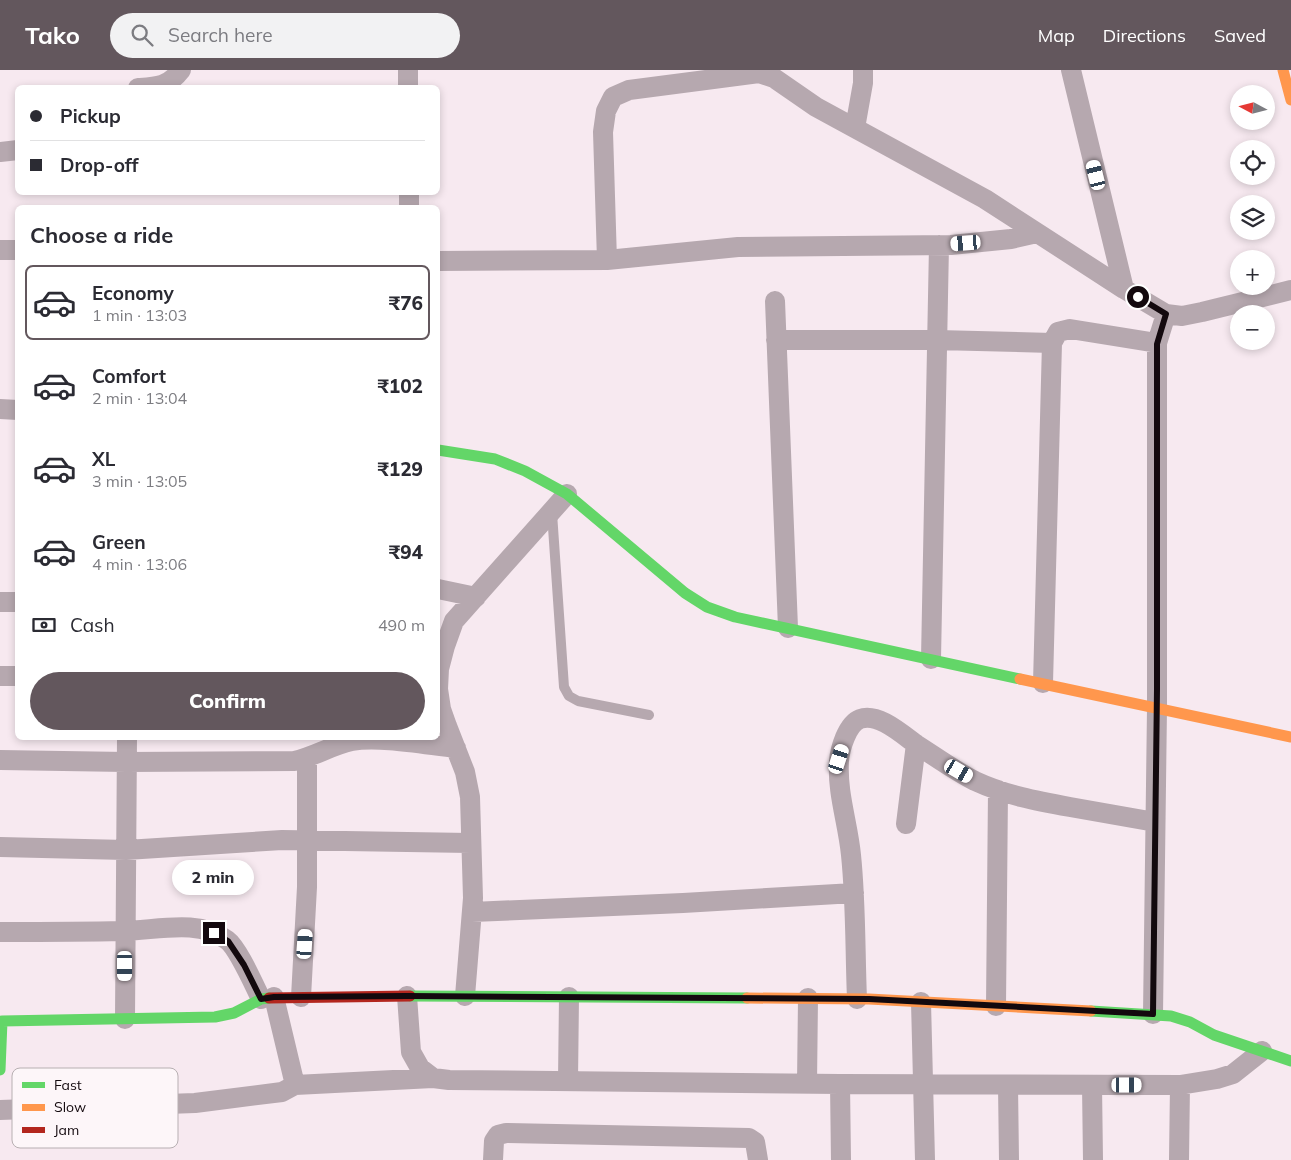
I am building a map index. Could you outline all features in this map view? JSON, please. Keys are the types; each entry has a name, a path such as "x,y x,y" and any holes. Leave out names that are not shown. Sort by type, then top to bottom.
{"street":[{"path":"162,85 170,82 180,70"},
{"path":"408,70 408,85"},
{"path":"855,128 863,83 863,70"},
{"path":"1071,70 1124,289"},
{"path":"1284,70 1291,100"},
{"path":"607,260 603,132 606,111 613,97 629,90 759,74 774,78 816,107 985,199 1166,314 1182,316 1291,290"},
{"path":"0,152 15,150"},
{"path":"440,260 607,260 738,247 939,245 1011,239 1038,233"},
{"path":"931,659 939,245"},
{"path":"0,250 15,250"},
{"path":"775,301 788,628"},
{"path":"1153,1014 1157,708 1157,344 1166,314"},
{"path":"1043,683 1052,343 1058,332 1070,329 1157,344"},
{"path":"776,340 937,340 1052,343"},
{"path":"0,409 15,410"},
{"path":"440,450 495,459 525,471 567,494 685,593 706,607 735,617 1291,737"},
{"path":"440,664 444,646 454,621 567,494"},
{"path":"440,590 476,597"},
{"path":"0,602 15,602"},
{"path":"0,676 15,676"},
{"path":"440,702 465,772 470,797 472,912 465,996"},
{"path":"857,999 851,855 840,800 838,777 839,759 852,724 861,719 872,718 884,722 974,780 998,790 1027,799 1155,822"},
{"path":"125,1019 127,740"},
{"path":"0,760 126,762 294,761 352,741 372,740 456,748"},
{"path":"906,824 916,744"},
{"path":"301,997 306,926 307,758"},
{"path":"996,1006 998,790"},
{"path":"0,847 126,850 282,840 470,843"},
{"path":"472,912 673,904 854,893"},
{"path":"0,932 125,931 176,927 214,933 228,941 268,998 295,1085"},
{"path":"407,996 410,1052 420,1068 434,1078"},
{"path":"0,1070 1,1021 215,1017 234,1013 268,998 407,996 857,999 1153,1014 1171,1016 1190,1022 1214,1035 1291,1061"},
{"path":"568,1081 569,997"},
{"path":"807,1084 808,998"},
{"path":"921,1002 925,1160"},
{"path":"178,1104 282,1092 295,1085 434,1078 449,1080 807,1084 1180,1085 1217,1079 1233,1074 1262,1051"},
{"path":"840,1084 841,1160"},
{"path":"1008,1084 1009,1160"},
{"path":"1092,1085 1092,1160"},
{"path":"1179,1160 1180,1085"},
{"path":"493,1160 494,1141 498,1135 506,1133 749,1138 755,1142 758,1160"}],"lane":[{"path":"552,512 564,687 569,696 578,701 649,716"}],"traffic: fast":[{"path":"440,450 495,459 525,471 567,494 685,593 707,607 735,617 1020,679"},
{"path":"410,996 747,998"},
{"path":"0,1070 2,1021 215,1017 234,1013 261,999 269,998"},
{"path":"1091,1011 1171,1016 1190,1022 1214,1035 1291,1061"}],"traffic: slow":[{"path":"1283,70 1291,100"},
{"path":"1020,679 1291,737"},
{"path":"747,998 869,999 1091,1011"}],"traffic: jam":[{"path":"269,998 410,996"}],"route":[{"path":"214,933 228,941 244,965 261,999 274,997 407,996 869,999 1153,1014 1157,689 1157,344 1166,314 1138,297"}]}
